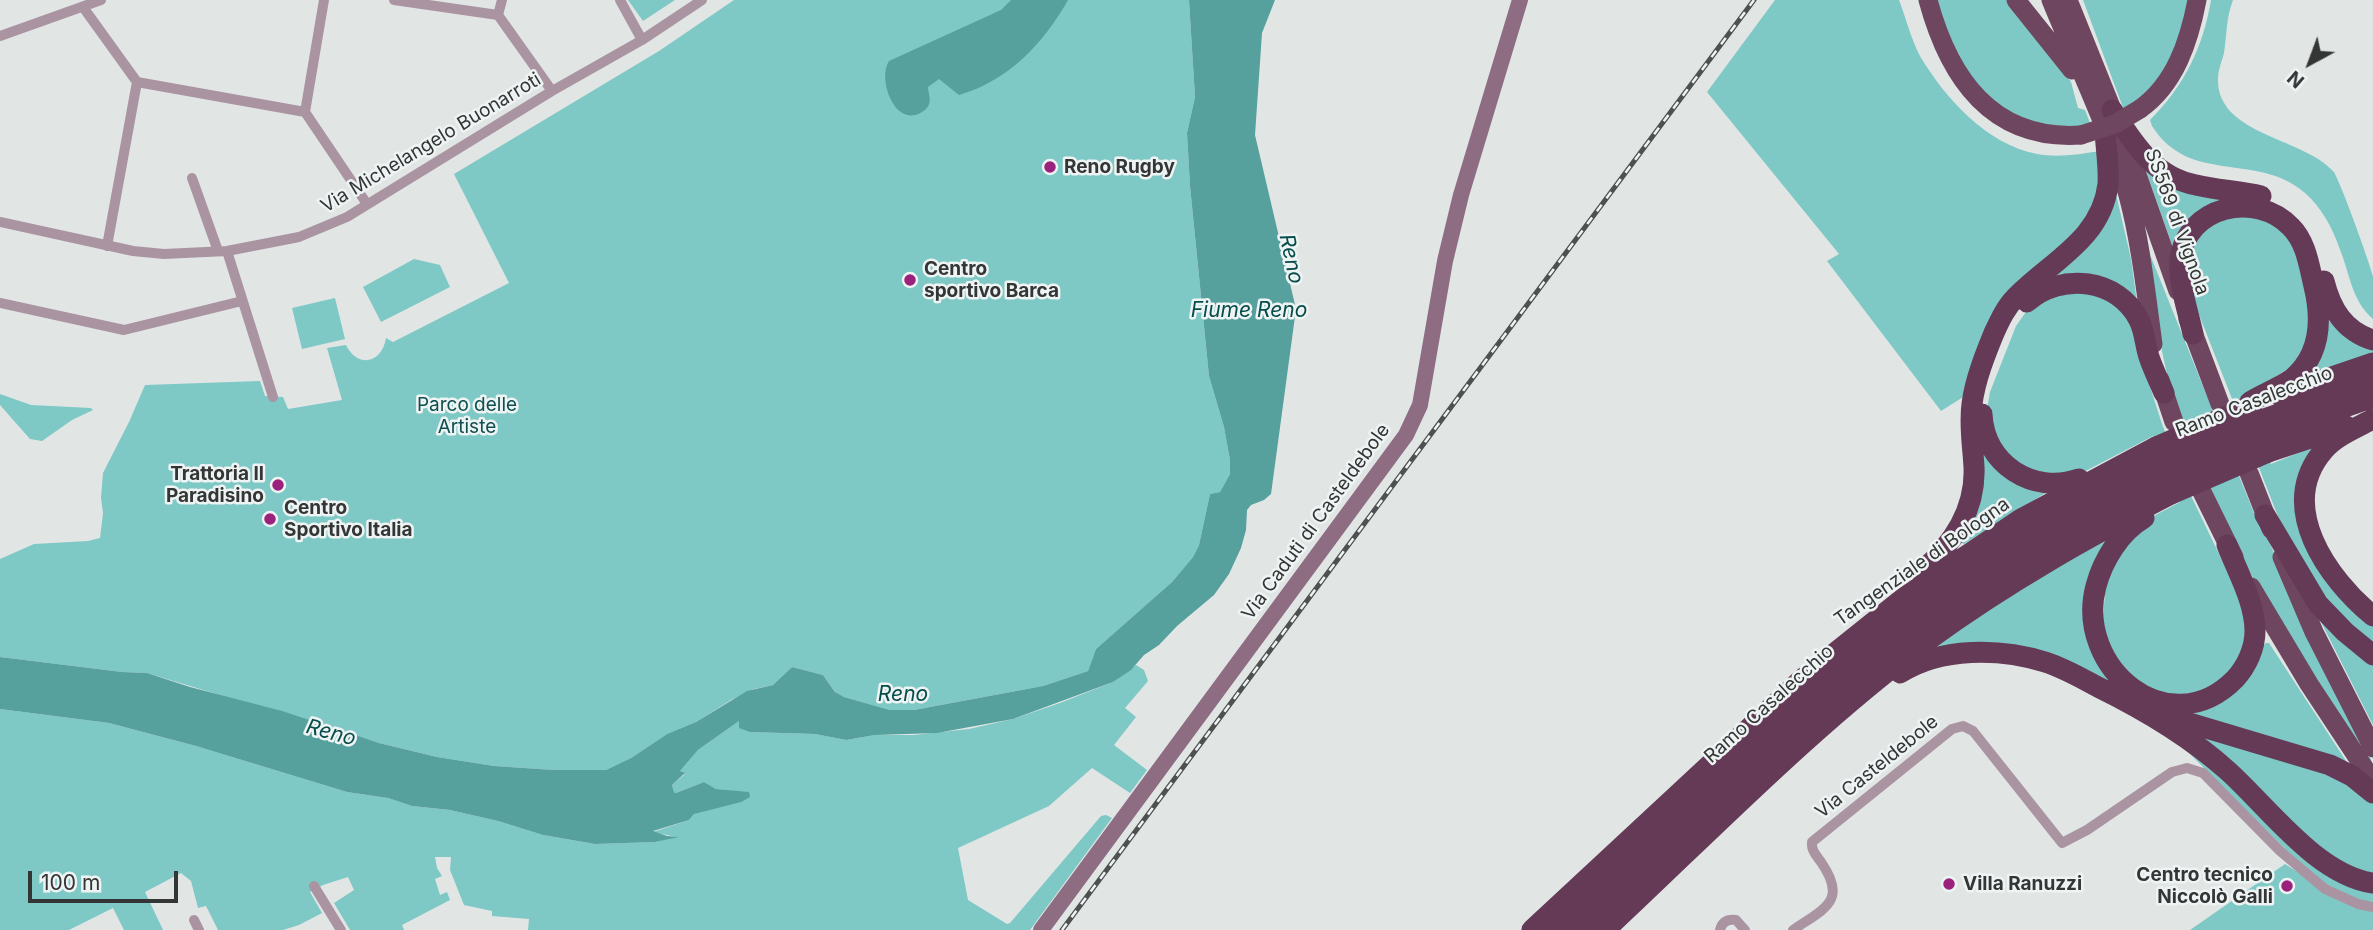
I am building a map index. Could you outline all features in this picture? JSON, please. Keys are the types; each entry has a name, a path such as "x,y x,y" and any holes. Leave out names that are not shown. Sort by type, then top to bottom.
{"highway":[{"path":"1928,0 1943,45 1955,69 1970,91 1991,111 2035,131 2081,135 2115,124 2157,95 2173,73 2186,44 2197,0"},
{"path":"2016,0 2091,97"},
{"path":"2051,0 2091,97"},
{"path":"2068,0 2091,56"},
{"path":"2076,0 2091,56"},
{"name":"SS569 di Vignola","path":"2091,56 2221,410"},
{"name":"SS569 di Vignola","path":"2091,97 2120,171 2133,215 2154,349 2174,422"},
{"path":"2112,110 2142,154 2170,177 2196,185 2265,197 2288,208 2308,231 2330,301 2340,319 2353,331 2373,340"},
{"path":"1846,642 1878,607 1940,554 1962,525 1974,486 1972,404 1975,387 2005,312 2017,296 2073,248 2097,219 2108,185 2105,131"},
{"path":"2193,334 2180,263 2185,242 2194,228 2215,212 2232,206 2259,208 2285,221 2296,233 2305,253 2319,309 2319,331 2308,359 2297,374 2280,386 2257,424"},
{"path":"2127,461 2056,485 2028,479 1998,455 1987,439 1983,401 1996,359 2016,315 2035,295 2060,284 2088,283 2112,292 2125,301 2140,321 2149,358 2164,393"},
{"name":"Tangenziale di Bologna","path":"2207,484 2257,424 2373,362"},
{"name":"Ramo Casalecchio","path":"1581,930 1810,716 1917,629 2004,569 2078,524 2257,424 2373,381"},
{"name":"Ramo Casalecchio","path":"2257,424 2373,400"},
{"name":"Tangenziale di Bologna","path":"1605,930 1870,686 1957,620 2064,551 2167,475 2221,410 2257,424 2373,418"},
{"path":"2373,418 2338,438 2323,451 2307,480 2304,505 2309,531 2323,560 2342,587 2373,617"},
{"name":"Tangenziale di Bologna","path":"1532,930 1800,681 1905,597 2000,533 2066,493 2127,461 2167,475"},
{"path":"2249,473 2314,632 2373,748"},
{"path":"2167,475 2207,484 2251,607 2255,628 2249,658 2238,676 2213,695 2183,704 2148,698 2126,685 2109,666 2098,643 2092,619 2096,588 2109,555 2122,536 2139,521 2167,475"},
{"name":"Ramo Casalecchio","path":"1558,930 1810,695 1863,650 1931,599 1992,558 2095,498 2167,475"},
{"path":"2265,515 2318,604 2345,632 2373,655"},
{"path":"2227,545 2309,684 2373,781"},
{"path":"1790,757 1851,713 1895,676 1915,664 1952,655 2001,653 2035,659 2072,673 2172,727 2212,756 2333,869 2357,880 2373,883"},
{"path":"2121,699 2175,719 2322,761 2342,770 2373,793"}],"main road":[{"name":"Via Caduti di Casteldebole","path":"1041,930 1406,435 1422,397 1445,261 1461,195 1520,0"}],"street":[{"path":"0,36 101,0"},
{"path":"324,0 305,112 368,204"},
{"path":"394,0 498,15 552,91"},
{"path":"498,15 502,0"},
{"path":"620,0 642,40"},
{"name":"Via Michelangelo Buonarroti","path":"0,222 107,246 164,254 223,251 299,237 368,204 552,91 642,40 702,0"},
{"path":"83,7 137,82 305,112"},
{"path":"107,246 137,82"},
{"path":"192,178 242,301 273,397"},
{"path":"0,303 124,330 242,301"},
{"name":"Via Casteldebole","path":"1793,930 1831,903 1835,888 1829,873 1811,848 1812,842 1952,729 1963,726 1973,731 2062,843 2087,830 2172,772 2187,768 2203,774 2280,851 2325,890 2373,907"},
{"path":"314,886 341,930"},
{"path":"1720,930 1730,919 1736,920 1745,930"}],"green space":[{"path":"628,0 675,0 643,21"},
{"name":"Parco delle Artiste","path":"734,0 1189,0 1195,97 1187,133 1190,186 1209,376 1224,427 1230,474 1220,492 1210,494 1199,545 1193,557 1172,582 1096,649 1088,671 1043,686 914,710 890,710 844,697 836,693 823,675 792,667 773,685 754,689 731,700 606,770 554,770 494,766 437,757 379,743 147,673 0,657 0,559 34,544 100,538 103,473 145,385 260,381 265,396 283,397 288,409 342,400 327,348 346,345 357,358 375,358 384,346 386,338 393,342 509,283 454,174 659,51"},
{"path":"1775,0 1899,0 1920,56 1930,72 1955,103 1984,130 2018,149 2037,154 2061,156 2101,151 2103,174 2085,228 2009,295 1968,394 1941,411 1827,261 1839,254 1707,92"},
{"path":"1931,0 2007,0 2061,66 2071,82 2078,108 2085,110 2092,128 2033,126 1970,87"},
{"path":"2083,0 2193,0 2167,75 2125,113"},
{"path":"2211,0 2233,0 2218,76 2221,98 2231,112 2246,124 2302,150 2333,171 2348,204 2373,276 2373,319 2355,295 2329,225 2305,193 2266,173 2185,156 2168,144 2152,126 2150,120 2173,94 2190,65 2203,34"},
{"path":"2145,168 2254,200 2172,245"},
{"path":"2116,194 2131,259 2137,302 2043,285"},
{"path":"2253,213 2288,233 2314,307 2301,361 2244,396 2271,464 2320,444 2299,505 2373,624 2373,647 2335,615 2290,547 2189,289 2186,254 2210,221"},
{"path":"2147,257 2151,257 2254,513 2259,516 2301,615 2367,749 2373,770 2259,588 2210,493 2189,443 2167,375"},
{"path":"414,259 440,265 450,287 381,322 363,287"},
{"path":"2088,289 2125,309 2162,424 2192,498 2249,616 2245,652 2211,691 2154,697 2101,643 2107,568 2148,519 2180,502 2153,436 2065,480 2012,464 1986,415 1990,392 2016,326 2028,309 2044,296"},
{"path":"335,298 345,339 302,349 292,308"},
{"path":"2325,316 2373,346 2373,354 2307,375"},
{"path":"0,394 31,405 93,410 72,420 42,441 30,439 0,405"},
{"path":"1978,434 2047,492 1964,544 1960,542"},
{"path":"2111,536 2092,582 2119,686 2067,665 1939,653 1935,647 2000,603"},
{"path":"2319,618 2373,662 2373,725"},
{"path":"2269,643 2348,764 2187,712"},
{"path":"1136,665 1144,670 1148,681 1125,708 1136,717 1114,745 1147,770 1130,793 1092,768 1049,806 958,848 968,900 1007,924 1101,816 1112,818 1030,930 528,930 529,919 492,916 492,911 464,905 450,870 451,857 435,857 442,876 435,879 440,895 447,892 450,900 402,925 404,930 350,930 334,903 354,890 348,877 310,892 322,913 299,925 283,930 218,930 206,906 198,908 191,881 181,873 145,892 163,930 124,930 113,908 69,930 0,930 0,709 109,723 196,746 347,792 388,798 412,806 450,810 543,835 595,844 655,842 676,837 653,832 689,820 694,814 749,793 716,789 704,782 676,793 672,785 685,774 680,771 698,750 739,721 750,732 815,734 846,740 875,735 914,735 969,729 1013,719 1060,703 1113,682"},
{"path":"2129,708 2373,889 2373,902 2362,901 2327,886 2285,849 2188,752"},
{"path":"2188,728 2330,770 2373,802 2373,878 2342,868"},
{"name":"Centro tecnico Niccolò Galli","path":"2285,864 2352,906 2373,910 2373,930 2190,930"}],"water":[{"path":"1011,0 1068,0 1048,31 1009,70 977,89 959,95 939,79 928,87 930,102 923,111 912,115 904,114 897,108 891,100 885,79 889,61 1001,10"},
{"name":"Fiume Reno","path":"1189,0 1275,0 1262,33 1255,135 1296,309 1271,494 1247,510 1246,530 1241,548 1229,574 1214,595 1159,645 1144,655 1131,670 1113,682 1013,719 937,733 875,735 846,740 815,734 750,732 739,728 739,721 698,750 680,771 685,773 672,785 676,793 704,782 716,789 749,792 750,797 741,802 694,814 689,820 653,831 679,837 655,842 595,844 543,835 450,810 412,806 388,798 347,792 196,746 109,723 0,709 0,657 147,673 282,711 379,743 437,757 494,766 606,770 631,758 667,734 696,722 747,691 773,685 792,667 823,675 835,692 844,697 890,710 914,710 1043,686 1088,671 1096,649 1172,582 1193,557 1199,545 1210,494 1220,492 1230,474 1224,427 1209,376 1190,186 1187,133 1195,97"}],"railway":[{"path":"1062,930 1754,0"}],"place":[{"name":"Reno Rugby","path":"1050,167"},
{"name":"Centro sportivo Barca","path":"910,280"},
{"name":"Trattoria Il Paradisino","path":"278,485"},
{"name":"Centro Sportivo Italia","path":"270,519"},
{"name":"Villa Ranuzzi","path":"1949,884"},
{"name":"Centro tecnico Niccolò Galli","path":"2287,886"}],"water label":[{"name":"Reno","path":"1291,259"},
{"name":"Reno","path":"903,695"},
{"name":"Reno","path":"331,733"}]}
